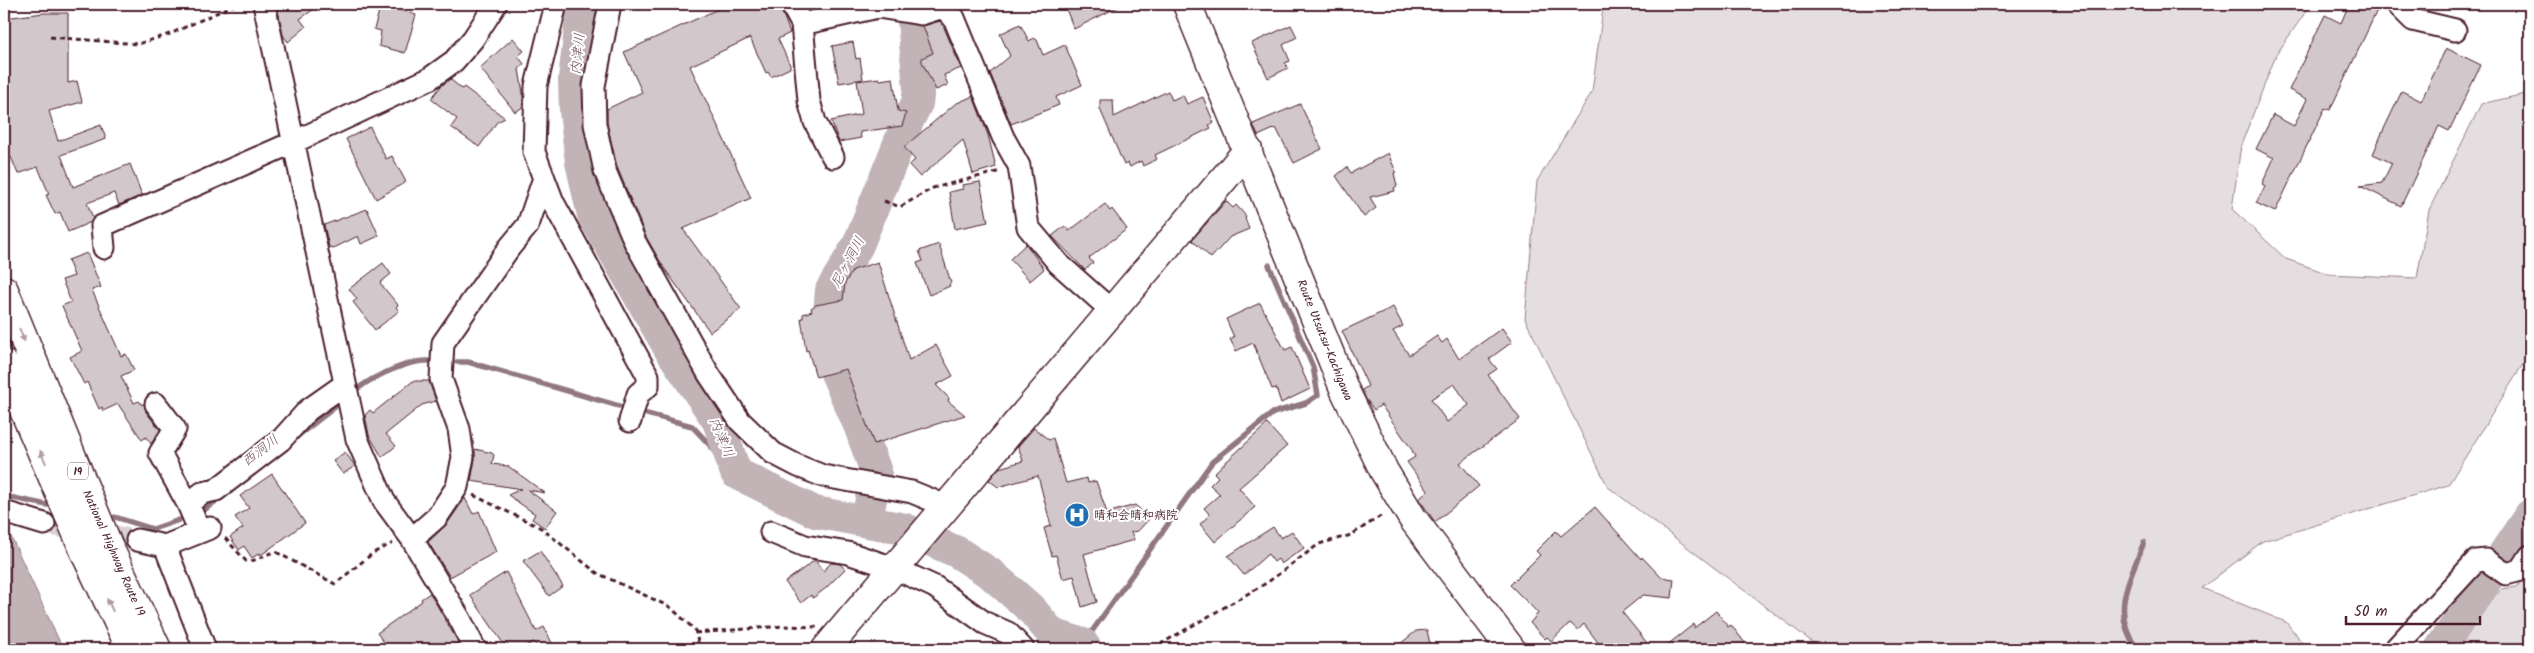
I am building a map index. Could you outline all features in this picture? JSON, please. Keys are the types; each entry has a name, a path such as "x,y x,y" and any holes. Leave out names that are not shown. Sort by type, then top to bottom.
{"main road":[{"name":"Route Utsutsu-Kachigawa","path":"1187,4 1359,422 1402,502 1511,649"},
{"path":"832,643 1248,150"},
{"name":"National Highway Route 19","path":"4,290 108,545 156,649"},
{"name":"National Highway Route 19","path":"4,364 9,387 131,649"}],"street":[{"path":"264,4 357,439 384,501 410,536 475,649"},
{"path":"104,248 102,226 294,142 429,79 454,61 474,39 496,4"},
{"path":"556,4 536,86 534,152 553,202 648,376 648,386 638,394 630,421"},
{"path":"610,4 594,86 595,124 605,171 635,242 708,374 752,436 773,453 798,466 824,476 912,492 946,506"},
{"path":"791,4 802,24 809,101 815,122 833,157"},
{"path":"2396,4 2413,20 2455,30"},
{"path":"802,24 878,7 921,14 943,7 954,18 1003,137 1019,166 1028,227 1059,264 1112,311"},
{"path":"410,536 437,516 457,487 463,457 459,429 441,379 443,343 509,248 528,225 544,178"},
{"path":"188,504 202,493 216,490 281,440 308,410 345,384"},
{"path":"137,540 166,546 205,530 188,504 160,453 174,429 156,404"},
{"path":"4,512 44,524"},
{"path":"771,532 805,546 848,552 894,568 935,587 985,622 1008,633 1023,649"},
{"path":"166,546 205,649"},
{"path":"2395,649 2476,562 2486,560 2506,574 2520,570 2530,556"}],"path":[{"path":"50,37 138,44 170,34 236,4"},
{"path":"884,201 900,207 933,188 1019,166"},
{"path":"457,487 541,528 597,573 670,608 695,630 700,649"},
{"path":"1152,649 1268,582 1319,544 1351,535 1402,502"},
{"path":"205,530 216,527 246,561 257,560 271,552 276,552 335,584 373,553 410,536"},
{"path":"695,633 784,626 811,626 828,629 832,643"}],"shaded area":[{"path":"1598,4 2311,4 2276,55 2241,145 2232,209 2286,259 2329,274 2417,278 2429,210 2481,104 2529,93 2530,353 2448,485 2263,541 2202,588 2286,622 2307,649 1826,649 1816,645 1608,487 1525,319 1537,181 1592,92 1603,8"},
{"path":"4,529 8,530 63,649 4,649"},
{"path":"2530,570 2530,649 2447,649 2501,589 2517,587"}],"building":[{"path":"287,4 321,4 300,19 306,27 288,42 283,35 278,10"},
{"path":"381,4 416,15 405,53 379,46 381,31 374,29"},
{"path":"729,4 779,4 790,33 778,39 790,68 771,77 768,72 766,73 750,38 690,66 751,198 683,229 741,309 710,332 664,268 646,237 617,167 607,123 607,109 642,92 624,52"},
{"path":"1064,4 1124,4 1074,29"},
{"path":"2349,4 2380,4 2330,110 2325,108 2275,212 2256,203 2265,186 2262,184 2274,158 2256,149 2273,115 2294,126 2307,99 2289,90 2325,15 2341,23"},
{"path":"44,13 68,13 68,83 77,81 82,102 49,111 58,141 101,125 106,139 61,155 73,187 130,164 142,195 119,205 114,193 87,203 93,218 91,222 68,232 60,212 55,214 46,195 49,194 38,167 18,174 11,157 4,159 4,100 8,99 4,69 4,18"},
{"path":"940,21 961,68 944,75 948,85 936,90 922,62 922,58 933,53 923,26"},
{"path":"1020,24 1029,41 1034,38 1037,40 1043,55 1065,45 1082,85 1056,97 1059,105 1011,124 990,73 1010,56 1000,34"},
{"path":"1291,25 1297,37 1283,45 1290,61 1285,63 1288,68 1268,78 1252,43"},
{"path":"513,38 524,51 518,56 524,64 519,69 523,107 515,112 480,68"},
{"path":"853,42 856,59 860,58 863,79 839,83 832,46"},
{"path":"2446,48 2481,65 2449,131 2439,126 2401,206 2360,186 2382,183 2392,163 2373,154 2383,131 2402,91 2421,101"},
{"path":"879,78 880,80 893,78 898,111 906,113 902,126 860,132 861,138 839,142 831,121 862,114 857,81"},
{"path":"450,79 462,89 464,87 505,118 497,122 479,147 451,127 457,119 431,99 441,86"},
{"path":"1168,91 1172,100 1183,95 1187,104 1203,97 1214,123 1209,125 1211,128 1155,155 1157,159 1143,166 1141,161 1130,167 1128,163 1124,165 1100,109 1100,100 1113,100 1114,117"},
{"path":"973,96 988,135 996,167 973,174 963,140 920,177 909,165 915,160 904,147 955,104"},
{"path":"1300,104 1322,149 1294,163 1276,128 1258,136 1253,124"},
{"path":"370,127 386,159 392,156 406,182 376,199 346,139"},
{"path":"1388,153 1396,172 1394,173 1397,186 1394,188 1395,191 1370,197 1376,208 1364,217 1336,176 1347,167 1351,173"},
{"path":"980,182 988,222 955,229 949,192 963,189 962,185"},
{"path":"1226,201 1233,208 1236,205 1246,216 1249,229 1230,237 1211,258 1192,240"},
{"path":"1105,204 1110,211 1112,209 1127,229 1089,258 1093,263 1085,270 1052,236 1065,226 1069,231"},
{"path":"367,209 379,236 361,244 358,236 334,248 329,247 324,225"},
{"path":"939,244 951,283 949,284 950,286 929,295 917,263 923,261 919,251"},
{"path":"1026,244 1044,269 1030,281 1010,259"},
{"path":"87,253 101,287 92,290 121,356 126,354 134,370 121,376 134,403 139,401 142,405 144,403 146,412 160,430 151,444 146,437 142,440 118,404 103,411 102,407 99,409 87,382 84,384 70,357 82,351 62,306 71,302 62,280 74,276 68,260"},
{"path":"878,262 909,360 936,345 953,376 936,385 949,398 948,401 965,415 874,444 846,369 816,377 808,350 806,351 801,318 803,318 803,314 812,311 811,308 816,305 843,300 845,283 853,270"},
{"path":"383,263 391,274 380,283 398,305 396,307 399,311 375,330 353,302 357,299 349,289"},
{"path":"1260,303 1285,350 1292,347 1310,389 1281,403 1276,388 1272,389 1253,343 1236,351 1230,339 1234,337 1226,319"},
{"path":"1393,307 1403,326 1393,331 1409,355 1437,336 1442,343 1447,339 1459,359 1502,328 1512,342 1489,359 1497,369 1488,375 1520,419 1460,463 1479,486 1435,522 1419,499 1428,491 1407,462 1415,457 1412,450 1381,405 1374,410 1366,399 1362,390 1368,386 1342,331","holes":["1454,384 1469,405 1447,422 1431,399"]},
{"path":"413,381 429,381 436,401 422,405 386,434 396,446 382,457 369,435 365,415 370,410 373,413"},
{"path":"1267,424 1287,446 1239,488 1255,507 1215,542 1200,524 1210,515 1204,508 1220,494 1210,485 1218,477 1214,473"},
{"path":"1034,428 1049,440 1053,438 1066,483 1087,478 1088,483 1096,481 1107,513 1135,505 1150,518 1138,531 1131,532 1134,540 1084,554 1097,602 1082,607 1074,576 1063,579 1056,555 1052,556 1044,528 1051,526 1038,476 998,487 989,480 999,468 1023,461 1018,446"},
{"path":"475,449 492,453 494,455 492,464 508,466 545,493 528,490 557,511 545,528 532,519 535,514 508,495 521,489 471,481"},
{"path":"345,452 355,466 343,474 333,461"},
{"path":"272,474 305,523 261,555 260,553 252,558 244,546 239,550 230,537 243,528 235,517 249,508 240,496"},
{"path":"465,498 473,514 479,511 496,552 450,577 428,542 447,524"},
{"path":"1595,507 1641,559 1642,557 1661,577 1674,579 1672,598 1643,595 1622,612 1652,649 1603,649 1584,624 1578,630 1570,623 1551,641 1547,637 1545,639 1530,623 1538,613 1510,585 1540,555 1536,551 1556,531 1561,536"},
{"path":"1273,527 1281,538 1292,531 1304,548 1281,564 1278,559 1274,562 1268,554 1244,575 1228,556"},
{"path":"540,551 563,586 549,596 523,561"},
{"path":"815,560 823,571 831,563 840,564 845,569 826,588 813,598 811,595 801,603 785,582"},
{"path":"506,572 536,631 544,627 555,649 537,649 534,642 519,649 507,649 470,595"},
{"path":"430,593 458,642 448,649 389,649 377,633 422,601 421,599"},
{"path":"1716,611 1728,627 1731,625 1745,643 1738,649 1662,649 1694,624 1694,628"},
{"path":"1427,630 1431,649 1394,649 1416,631"}],"waterway":[{"name":"内津川","path":"583,4 574,79 575,111 581,162 593,215 669,348 718,421 736,473 815,512 905,529 957,552 991,574 1031,609 1052,634 1083,644 1086,649"},
{"name":"尼ヶ洞川","path":"867,521 876,472 859,425 836,373 829,313 831,290 858,245 917,103 919,89 912,8 909,4"},
{"path":"1083,644 1212,462 1273,413 1306,403 1318,395 1313,367 1269,265"},
{"name":"西洞川","path":"360,387 392,370 411,363 428,361"},
{"name":"西洞川","path":"457,362 468,362 619,406"},
{"name":"西洞川","path":"295,438 335,407"},
{"name":"西洞川","path":"647,414 692,426 736,473"},
{"name":"西洞川","path":"4,496 47,505"},
{"name":"西洞川","path":"199,514 221,497"},
{"path":"2440,649 2530,515"},
{"name":"西洞川","path":"115,517 153,529 179,520"},
{"path":"2137,649 2129,635 2123,609 2128,583 2144,542"}],"tunnel":[{"path":"44,524 137,540"}],"place":[{"name":"晴和会晴和病院","path":"1077,515"}]}
